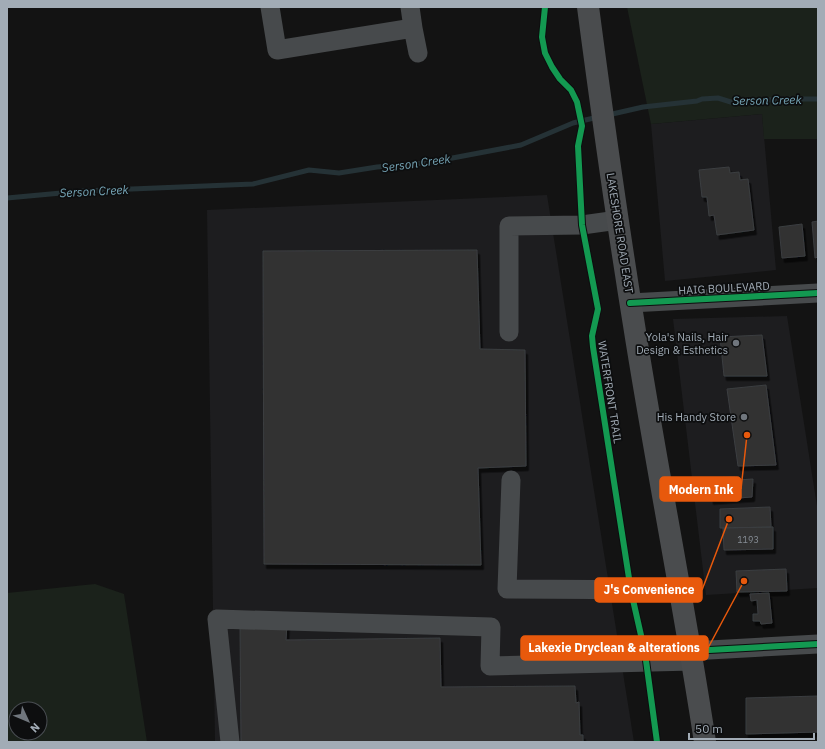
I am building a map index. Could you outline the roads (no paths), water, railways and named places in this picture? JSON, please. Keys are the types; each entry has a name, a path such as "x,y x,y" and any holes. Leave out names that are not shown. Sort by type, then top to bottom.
{"main road":[{"name":"LAKESHORE ROAD EAST","path":"588,7 630,303 692,656 705,742"}],"street":[{"path":"270,7 277,50 413,28"},
{"path":"410,7 418,53"},
{"path":"509,332 509,226 582,225 618,220"},
{"name":"HAIG BOULEVARD","path":"630,303 818,293"},
{"path":"511,480 508,589 680,590"},
{"path":"230,742 217,619 491,627 490,666 692,656 818,644"}],"waterway":[{"name":"Serson Creek","path":"608,115 643,107 697,101 702,99 718,98 734,103 780,99 818,99"},
{"name":"Serson Creek","path":"7,198 83,191 253,184 309,170 339,173 377,167 426,163 521,145 573,123 598,117"}],"place":[{"name":"Yola's Nails, Hair Design & Esthetics","path":"736,343"},
{"name":"His Handy Store","path":"744,417"},
{"name":"Modern Ink","path":"747,435"},
{"name":"J's Convenience","path":"729,519"},
{"name":"Lakexie Dryclean & alterations","path":"744,581"}]}
